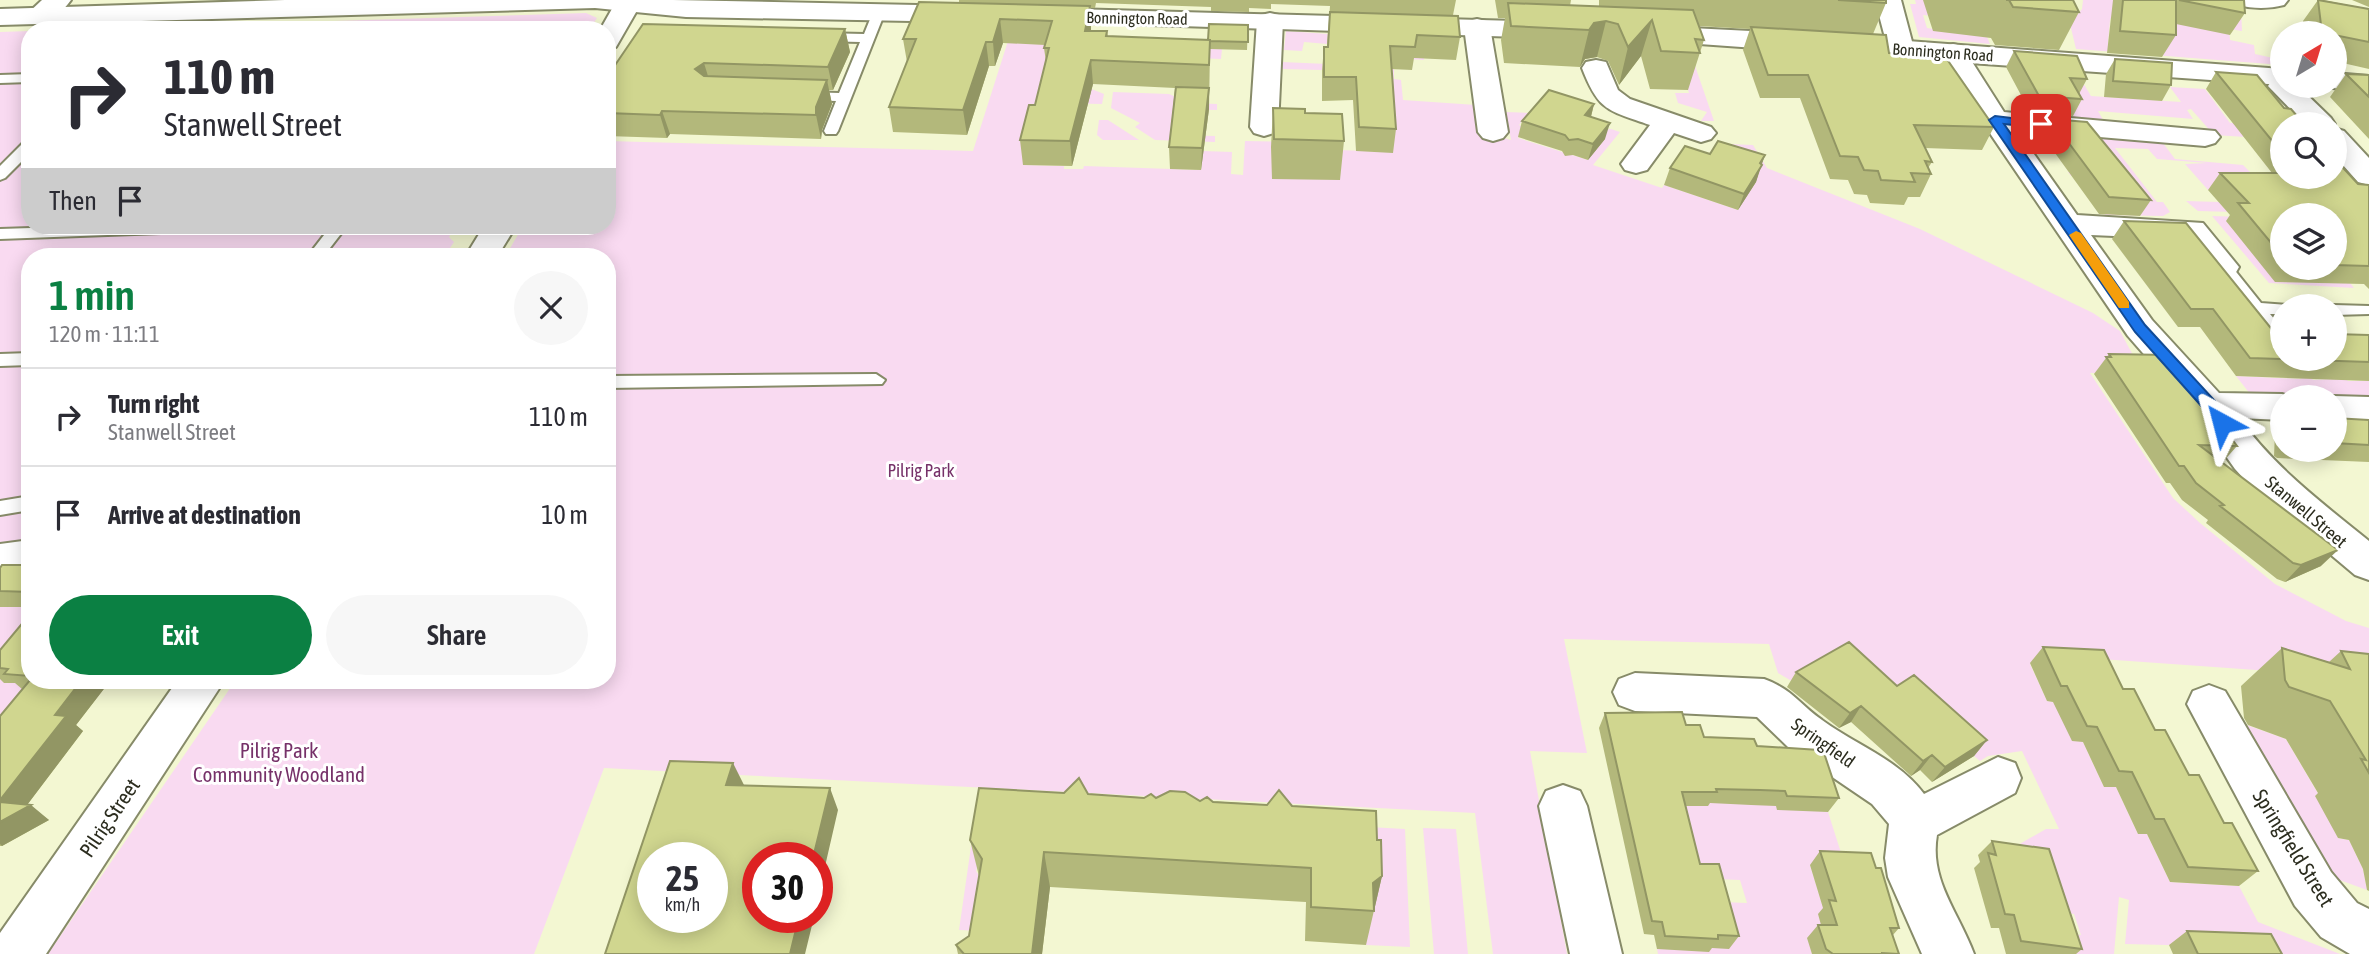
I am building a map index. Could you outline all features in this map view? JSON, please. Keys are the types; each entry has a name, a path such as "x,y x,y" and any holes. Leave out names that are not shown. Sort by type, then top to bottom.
{"street":[{"path":"1888,0 1901,48"},
{"path":"2246,0 2275,0"},
{"path":"616,25 630,1"},
{"name":"Bonnington Road","path":"0,17 48,8 368,2 630,1 687,9 800,5 879,12 942,7 1001,15 1284,14 1581,31"},
{"path":"1264,127 1284,14"},
{"path":"1477,27 1493,132"},
{"name":"Bonnington Road","path":"1628,33 1901,48 2270,80"},
{"name":"Stanwell Street","path":"1953,52 1995,120 2140,328 2209,405 2248,459 2269,481 2369,565"},
{"path":"1596,68 1603,89 1612,100 1700,133"},
{"path":"2347,82 2369,84"},
{"path":"2296,98 2310,112"},
{"path":"1995,120 2205,137"},
{"path":"1636,164 1667,122"},
{"path":"2347,151 2369,176"},
{"path":"2170,201 2223,267"},
{"path":"2068,224 2192,230"},
{"path":"2209,405 2270,407"},
{"path":"2347,409 2369,410"},
{"path":"0,560 21,557"},
{"name":"Pilrig Street","path":"16,954 197,689"},
{"name":"Springfield","path":"1634,692 1757,696 1770,701 1801,731 1884,786 1903,804 1913,821"},
{"name":"Springfield Street","path":"2215,730 2313,889 2339,920 2369,937"},
{"path":"1948,954 1910,868 1909,843 1913,837 1913,821 1923,819 1998,778"},
{"path":"1563,806 1596,954"}],"lane":[{"path":"831,131 879,12"},
{"path":"804,37 870,38"},
{"path":"0,79 21,78"},
{"path":"792,95 845,97"},
{"path":"0,175 21,153"},
{"path":"0,234 21,233"},
{"path":"2223,267 2270,325"},
{"path":"2257,308 2270,309"},
{"path":"2347,310 2363,310"},
{"path":"0,360 21,359"},
{"path":"616,382 876,380"},
{"path":"0,508 21,504"}],"green space":[{"path":"1915,0 1927,0 1932,16 1923,15 1927,28 1987,37 1990,44 1919,37 1910,4 1916,4"},
{"path":"2083,0 2120,0 2110,20 2108,43 2162,54 2161,15 2241,9 2242,31 2229,29 2230,40 2254,45 2255,54 2270,57 2270,64 2076,49 2070,24 2082,9"},
{"path":"586,13 597,18 595,21 335,21"},
{"path":"21,31 21,235 450,235 454,242 450,248 21,248 21,541 0,544 0,32"},
{"path":"1286,31 1328,34 1327,44 1304,42 1302,51 1284,50"},
{"name":"Pilrig Park","path":"1008,41 1222,49 1221,59 1197,58 1084,86 1104,94 1102,104 1044,103 1023,165 1064,166 1064,169 1083,169 1084,166 1201,170 1203,151 1232,152 1231,174 1243,175 1245,141 1302,142 1338,150 1393,152 1382,78 1322,75 1322,70 1282,69 1282,62 1350,65 1424,54 1424,60 1407,59 1394,67 1394,79 1401,80 1403,100 1476,105 1501,137 1511,140 1506,112 1529,113 1519,125 1526,128 1518,138 1588,160 1585,132 1611,129 1620,132 1593,165 1738,210 1750,186 1756,182 1740,147 1728,144 1753,145 1767,168 1920,229 2093,313 2120,331 2142,372 2090,373 2173,498 2275,584 2346,621 2369,628 2369,678 2087,658 2090,666 2030,664 2047,701 2053,702 2083,742 2104,787 2116,787 2138,834 2147,834 2170,882 2239,886 2258,922 2340,954 2255,954 2251,947 2125,944 2129,900 2119,897 2114,954 2064,954 2057,932 2081,935 2074,914 2050,911 2011,849 2046,829 2059,829 2022,751 1988,756 1980,761 1974,756 1795,683 1778,673 1769,644 1564,639 1587,753 1530,751 1567,954 1493,954 1475,813 604,768 534,954 48,954 230,689 616,689 616,248 510,248 518,235 616,235 616,141 973,151"},
{"path":"1691,54 1714,121 1701,121 1707,112 1678,103 1675,93 1689,93 1684,76"},
{"path":"2082,81 2091,96 2181,102 2170,87 2205,89 2230,123 2235,123 2246,137 2214,135 2191,109 2187,110 2193,119 2098,111 2106,125 2077,123 2064,99"},
{"path":"1113,92 1169,94 1190,103 1217,104 1217,110 1176,109 1174,135 1215,136 1215,142 1155,140 1135,127 1140,123 1111,108"},
{"path":"1099,120 1108,120 1139,140 1103,140 1097,135"},
{"path":"2050,138 2160,139 2175,159 2243,165 2281,203 2270,203 2270,213 2198,211 2186,201 2219,202 2224,208 2265,191 2208,190 2185,164 2207,163 2157,159 2148,149 2115,148 2157,202 2163,202 2170,212 2163,216 2105,215 2109,177 2071,176 2068,172 2104,173"},
{"path":"2212,216 2270,218 2270,255 2266,268 2270,268 2270,280 2347,279 2354,288 2269,283"},
{"path":"2299,371 2306,371 2313,380 2345,378 2348,381 2369,381 2369,400 2347,399 2347,385 2270,385 2270,396 2251,395 2236,376 2301,379"},
{"path":"21,572 21,662 4,682 21,682 21,689 104,689 97,698 0,746 0,577"},
{"path":"2244,724 2286,739 2320,797 2338,838 2349,840 2363,869 2367,890 2326,875"},
{"path":"1646,793 1705,794 1828,812 1843,859 1810,865 1825,914 1826,938 1808,938 1812,954 1658,954 1657,949 1697,901 1747,903 1740,880 1692,878"},
{"path":"977,805 1405,829 1410,947 1366,945 1365,907 979,861 976,871 983,882 985,931 959,930"},
{"path":"1423,828 1456,829 1468,954 1434,954"}],"building":[{"path":"1838,0 1886,0 1886,3"},
{"path":"2009,0 2073,0 2079,12 2013,7"},
{"path":"2123,0 2176,0 2176,35 2120,31"},
{"path":"2179,0 2244,0 2245,13"},
{"path":"2318,0 2369,9 2369,42 2347,38 2347,21 2321,21"},
{"path":"919,2 1090,6 1085,31 1107,31 1106,36 1210,40 1209,65 1091,60 1070,141 1020,140 1029,105 1035,105 1049,48 1044,48 1052,21 1000,19 993,42 986,42 963,110 889,107 916,39 903,39"},
{"path":"1508,3 1693,10 1704,40 1695,39 1700,53 1661,51 1652,20 1628,47 1618,24 1606,21 1594,23 1589,30 1511,26"},
{"path":"1330,12 1458,16 1460,37 1417,35 1415,47 1390,46 1396,129 1359,127 1356,77 1324,77 1324,47 1328,47"},
{"path":"643,24 845,29 828,67 704,63 695,69 704,76 827,80 816,107 816,115 662,111 660,115 616,113 616,64"},
{"path":"1209,24 1248,25 1248,42 1210,41"},
{"path":"1751,27 1886,35 1889,53 1944,55 1994,127 1914,125 1932,162 1925,161 1931,174 1911,173 1915,182 1881,180 1878,171 1864,170 1858,157 1840,156 1808,75 1768,75"},
{"path":"2014,51 2077,56 2087,79 2070,78 2082,99 2039,96"},
{"path":"2115,59 2172,63 2171,85 2113,81"},
{"path":"2216,72 2257,75 2270,91 2270,98 2276,98 2284,108 2294,112 2270,112 2270,138"},
{"path":"2347,74 2369,75 2369,97 2347,75"},
{"path":"1176,87 1209,88 1202,148 1169,147"},
{"path":"1549,90 1594,104 1585,115 1610,123 1593,144 1578,139 1569,140 1565,135 1522,121"},
{"path":"1273,108 1305,109 1305,113 1342,114 1344,141 1274,139"},
{"path":"2051,119 2087,122 2151,200 2109,197"},
{"path":"1718,141 1765,155 1744,194 1670,168 1685,146 1710,154"},
{"path":"2347,172 2358,184 2369,185 2369,266 2347,265 2347,203 2270,203 2270,242 2238,203 2249,203 2220,173 2270,173 2270,189 2347,189"},
{"path":"2124,221 2186,223 2270,327 2270,359 2250,358 2213,309 2191,309"},
{"path":"2347,334 2369,335 2369,362 2347,361"},
{"path":"2109,354 2168,355 2237,446 2199,445 2338,550 2301,565 2293,563 2220,506 2224,505 2196,483 2184,466 2179,466 2106,357 2111,357"},
{"path":"2347,419 2369,420 2369,445 2347,444"},
{"path":"2,565 21,565 21,592 0,591"},
{"path":"21,625 21,675 4,674 8,669 0,668 0,650"},
{"path":"1849,642 1897,686 1914,675 1987,740 1945,767 1932,755 1923,761 1861,706 1850,713 1796,672"},
{"path":"2043,647 2104,650 2123,689 2134,689 2155,730 2165,730 2189,775 2199,775 2224,823 2232,823 2258,871 2188,867 2164,819 2155,819 2132,772 2119,771 2097,727 2087,726 2067,686 2061,686"},
{"path":"2282,648 2350,669 2341,651 2369,654 2369,773 2361,759 2366,760 2330,701 2289,687 2285,680"},
{"path":"22,689 75,689 55,715 66,716 0,800 0,716"},
{"path":"1682,712 1686,725 1700,725 1704,737 1754,739 1757,746 1819,750 1824,753 1839,798 1787,796 1785,791 1760,790 1716,789 1717,792 1682,792 1700,864 1719,864 1739,936 1718,935 1718,939 1665,936 1662,922 1652,921 1605,713"},
{"path":"670,761 733,763 726,785 830,788 817,842 742,842 742,933 795,933 790,954 605,954 637,859 637,933 728,933 728,842 643,842"},
{"path":"1079,778 1088,794 1144,798 1151,794 1156,798 1170,791 1185,792 1200,801 1207,797 1213,802 1267,805 1279,790 1292,806 1376,811 1377,840 1381,840 1382,876 1373,883 1374,911 1311,907 1311,868 1044,852 1032,954 964,954 956,945 969,936 982,859 970,840 979,788 1064,793"},
{"path":"0,802 31,805 0,822"},
{"path":"1992,841 2049,849 2082,949 2021,941 2014,915 2005,914 1988,853 1996,855"},
{"path":"1820,851 1871,853 1876,868 1881,868 1899,928 1890,928 1899,954 1833,954 1826,949 1818,925 1837,925 1829,900 1836,901"},
{"path":"2187,931 2271,934 2282,954 2198,954"}],"slow traffic":[{"path":"2076,235 2124,305"}],"route":[{"path":"2041,124 1995,120 2140,328 2222,423"}],"park label":[{"name":"Pilrig Park Community Woodland","path":"279,763"}]}
